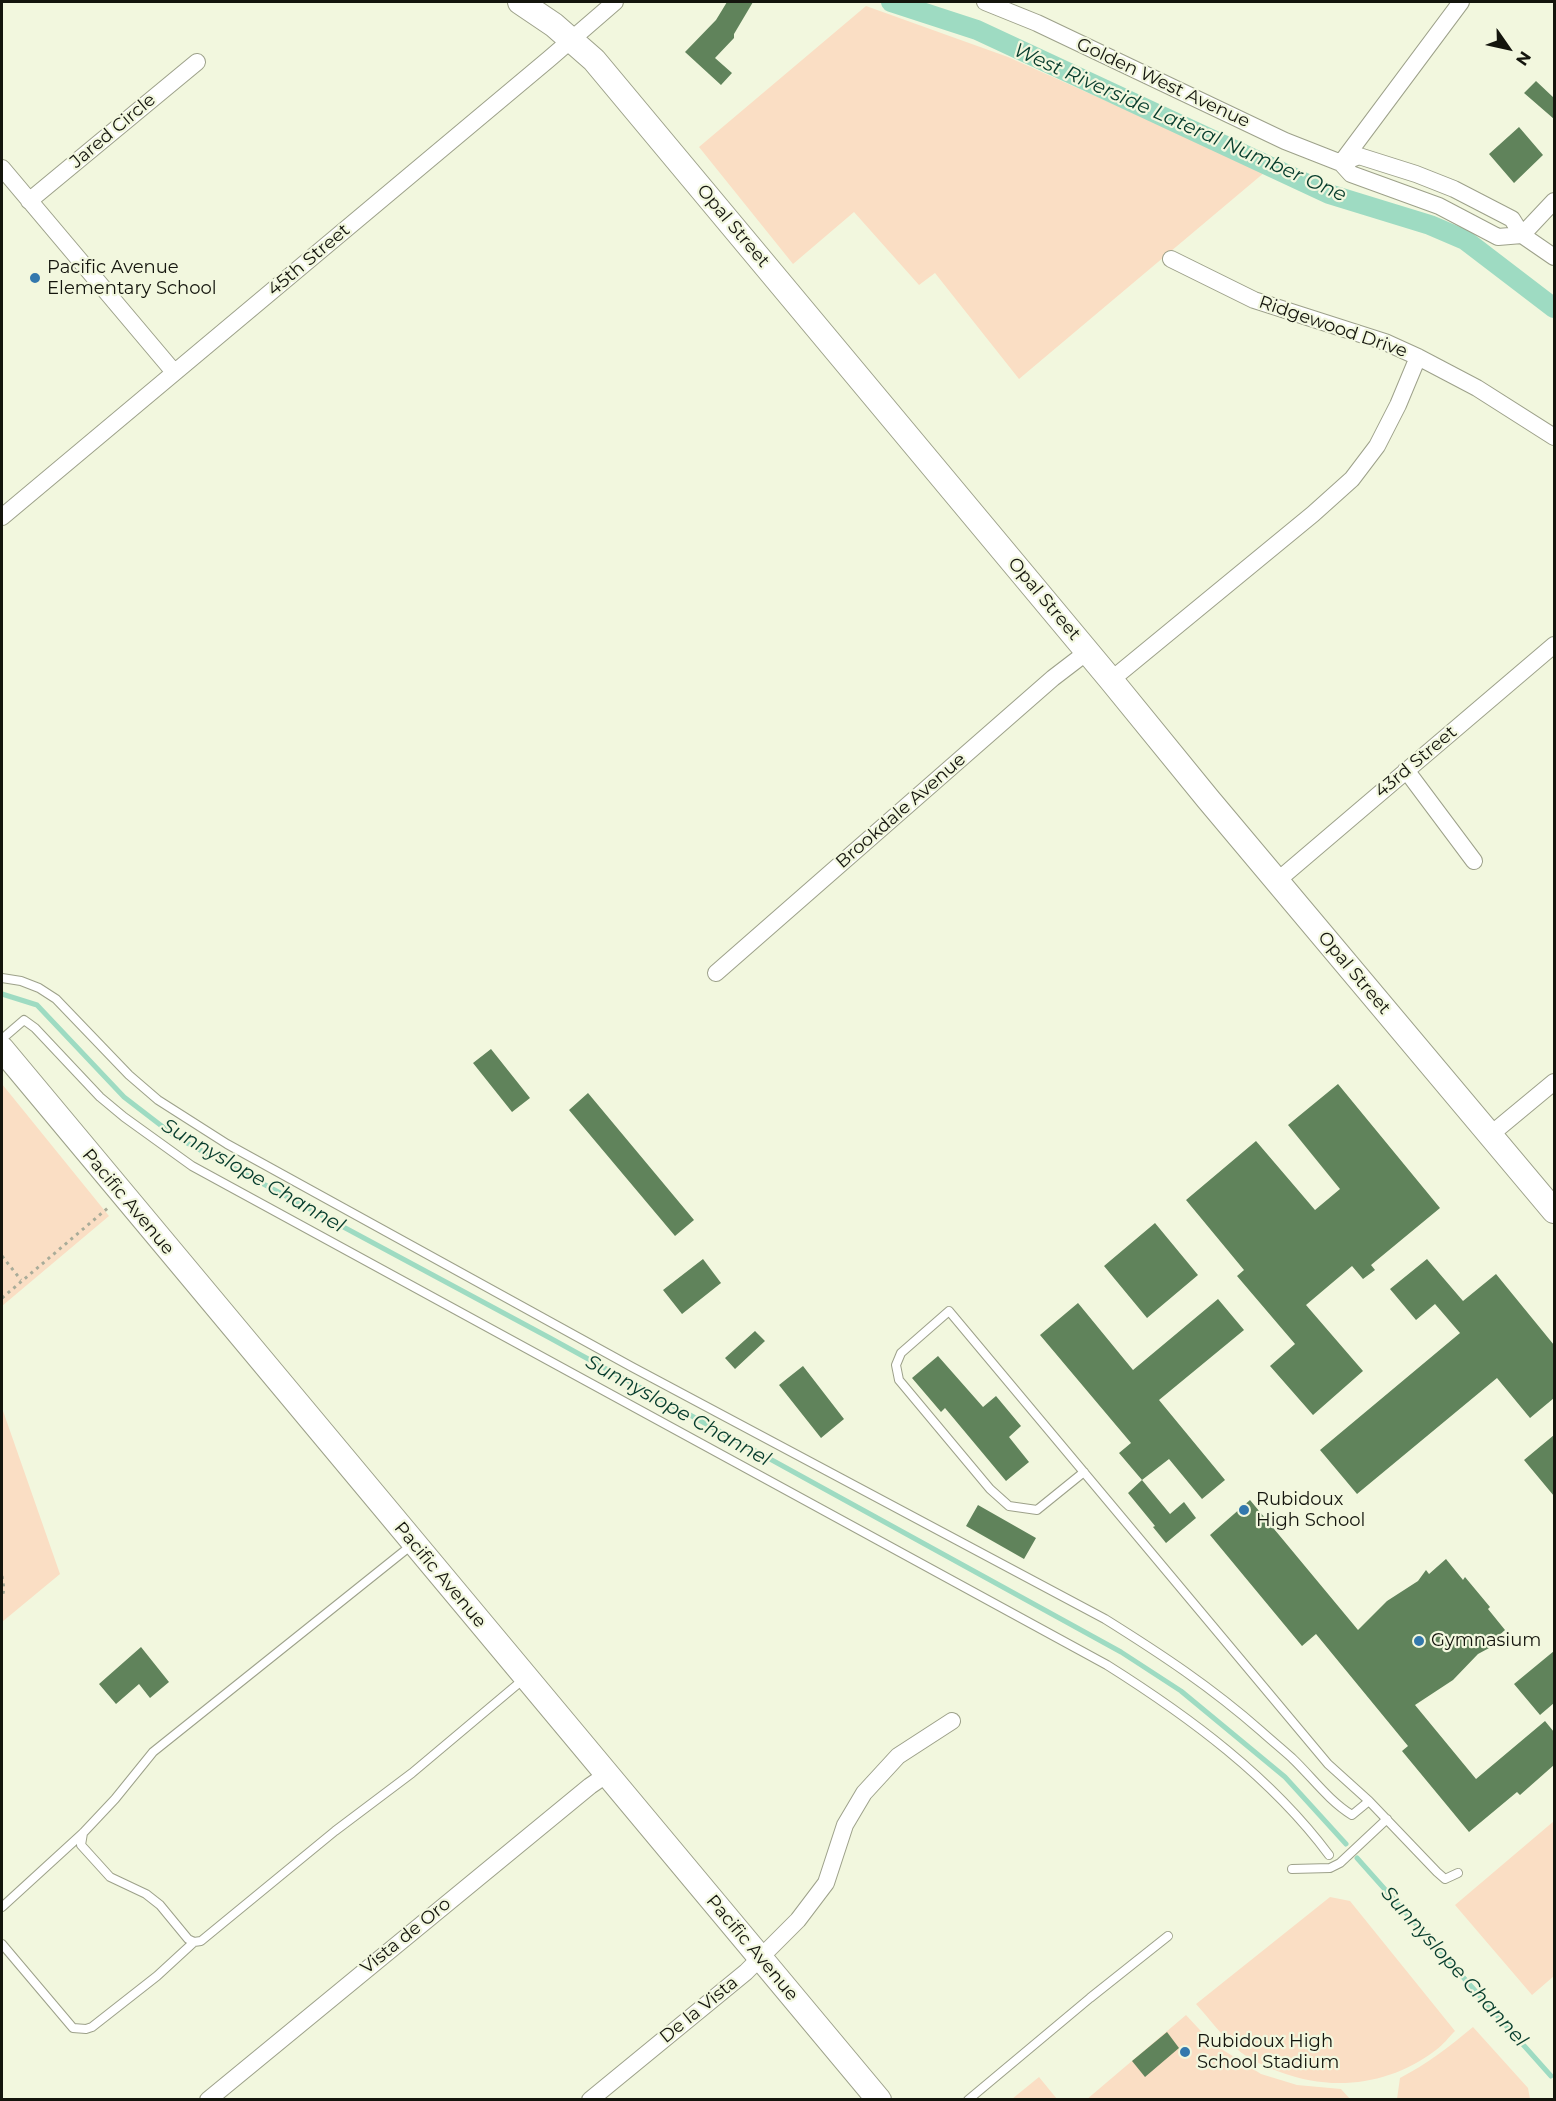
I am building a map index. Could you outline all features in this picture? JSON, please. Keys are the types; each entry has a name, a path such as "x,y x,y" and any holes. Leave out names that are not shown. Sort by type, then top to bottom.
{"street":[{"name":"Opal Street","path":"520,2 554,25 602,69 1554,1211"},
{"name":"45th Street","path":"2,517 615,2"},
{"name":"Golden West Avenue","path":"985,2 1037,23 1285,141 1341,163 1359,156 1416,174 1464,194 1512,219 1522,236 1554,257"},
{"path":"1341,163 1461,2"},
{"name":"Jared Circle","path":"29,201 197,62"},
{"path":"2,168 174,372"},
{"path":"1522,236 1554,201"},
{"name":"Ridgewood Drive","path":"1171,259 1254,300 1385,342 1418,357 1477,388 1554,437"},
{"path":"1111,680 1313,514 1352,479 1377,446 1398,405 1418,357"},
{"name":"43rd Street","path":"1277,881 1554,645"},
{"name":"Brookdale Avenue","path":"716,973 1053,678 1087,652"},
{"path":"1406,771 1474,861"},
{"name":"Pacific Avenue","path":"2,1049 879,2100"},
{"path":"1490,1135 1554,1082"},
{"name":"De la Vista","path":"590,2100 746,1972 798,1920 826,1883 845,1826 864,1793 898,1756 952,1721"},
{"name":"Vista de Oro","path":"208,2100 606,1775"}],"lane":[{"path":"2,978 21,981 39,988 56,999 129,1075 158,1100 227,1144 633,1367 1105,1619 1175,1663 1228,1702 1292,1757 1346,1811 1352,1815 1369,1801"},
{"path":"2,1039 24,1020 36,1028 100,1097 192,1166 1107,1665 1153,1694 1201,1729 1257,1776 1316,1838 1329,1855"},
{"path":"1084,1472 1037,1510 1009,1506 990,1489 899,1380 896,1365 902,1353 949,1311 1031,1411 1084,1472 1328,1764 1369,1801 1445,1879 1458,1873"},
{"path":"2,1907 83,1833 115,1799 153,1752 413,1544"},
{"path":"2,1944 73,2028 86,2030 92,2027 157,1976 194,1942 201,1941 335,1831 412,1773 525,1678"},
{"path":"1292,1869 1330,1868 1340,1863 1387,1819"},
{"path":"83,1833 81,1845 110,1877 146,1894 160,1905 188,1939 194,1942"},
{"path":"968,2100 1168,1936"}],"path":[{"path":"2,1298 113,1204"},
{"path":"2,1256 22,1281"},
{"path":"2,1576 4,1589 2,1598"}],"shaded area":[{"path":"866,6 1008,57 1265,172 1019,379 935,273 919,285 854,212 793,264 699,147"},
{"path":"2,1084 109,1216 2,1306"},
{"path":"2,1408 60,1574 2,1622"},
{"path":"1554,1821 1554,1976 1532,1995 1455,1905"},
{"path":"1330,1897 1350,1901 1455,2031 1439,2048 1418,2062 1380,2078 1361,2082 1320,2082 1280,2072 1240,2052 1196,2004"},
{"name":"Rubidoux High School Stadium","path":"1186,2015 1212,2043 1261,2074 1297,2085 1341,2089 1350,2099 1086,2100"},
{"path":"1473,2027 1528,2088 1530,2099 1397,2099 1400,2078 1438,2055"},
{"path":"1039,2077 1057,2099 1012,2099"}],"building":[{"path":"727,2 753,2 734,34 734,38 715,58 732,73 721,85 685,52 716,20"},
{"path":"1536,81 1554,98 1554,119 1524,93"},
{"path":"1519,127 1543,155 1514,183 1489,154"},
{"path":"491,1049 530,1098 512,1112 473,1063"},
{"path":"1338,1084 1440,1208 1371,1265 1375,1270 1363,1279 1352,1266 1306,1305 1363,1371 1313,1415 1270,1366 1295,1344 1237,1276 1244,1270 1186,1200 1256,1141 1315,1210 1340,1189 1288,1125"},
{"path":"588,1093 694,1220 675,1236 569,1110"},
{"path":"1155,1223 1198,1275 1147,1318 1104,1266"},
{"path":"703,1259 721,1283 682,1314 663,1290"},
{"path":"1427,1259 1463,1301 1496,1274 1554,1345 1554,1398 1530,1418 1497,1378 1357,1494 1320,1450 1460,1333 1435,1304 1416,1320 1390,1289"},
{"path":"1218,1299 1244,1330 1159,1400 1225,1480 1202,1499 1169,1459 1142,1480 1119,1453 1131,1443 1040,1335 1078,1303 1133,1370"},
{"path":"755,1331 765,1341 735,1369 725,1358"},
{"path":"938,1356 983,1407 996,1396 1021,1426 1009,1437 1029,1462 1006,1481 945,1408 941,1412 912,1378"},
{"path":"803,1366 844,1419 821,1438 779,1385"},
{"path":"1554,1435 1554,1496 1524,1460"},
{"path":"1142,1480 1170,1514 1184,1502 1196,1518 1166,1543 1128,1493"},
{"path":"1250,1500 1358,1630 1387,1601 1418,1581 1426,1570 1429,1574 1446,1559 1463,1580 1465,1577 1490,1607 1488,1609 1505,1630 1488,1645 1491,1647 1478,1654 1453,1680 1415,1705 1476,1779 1545,1721 1554,1732 1554,1765 1520,1795 1517,1792 1469,1832 1402,1751 1408,1746 1316,1634 1302,1646 1210,1535"},
{"path":"978,1505 1036,1538 1024,1559 966,1526"},
{"path":"141,1647 169,1682 150,1698 139,1684 116,1704 99,1684"},
{"path":"1554,1651 1554,1703 1540,1715 1514,1684"},
{"path":"1167,2032 1179,2048 1145,2077 1132,2061"}],"waterway":[{"name":"West Riverside Lateral Number One","path":"891,2 977,30 1329,194 1430,225 1465,240 1554,308"},
{"name":"Sunnyslope Channel","path":"2,994 37,1005 124,1097 176,1137 550,1338 1121,1652 1181,1691 1285,1777 1346,1844"},
{"name":"Sunnyslope Channel","path":"1357,1858 1551,2076"}],"place":[{"name":"Pacific Avenue Elementary School","path":"35,278"},
{"name":"Rubidoux High School","path":"1244,1510"},
{"name":"Gymnasium","path":"1419,1641"},
{"name":"Rubidoux High School Stadium","path":"1185,2052"}]}
